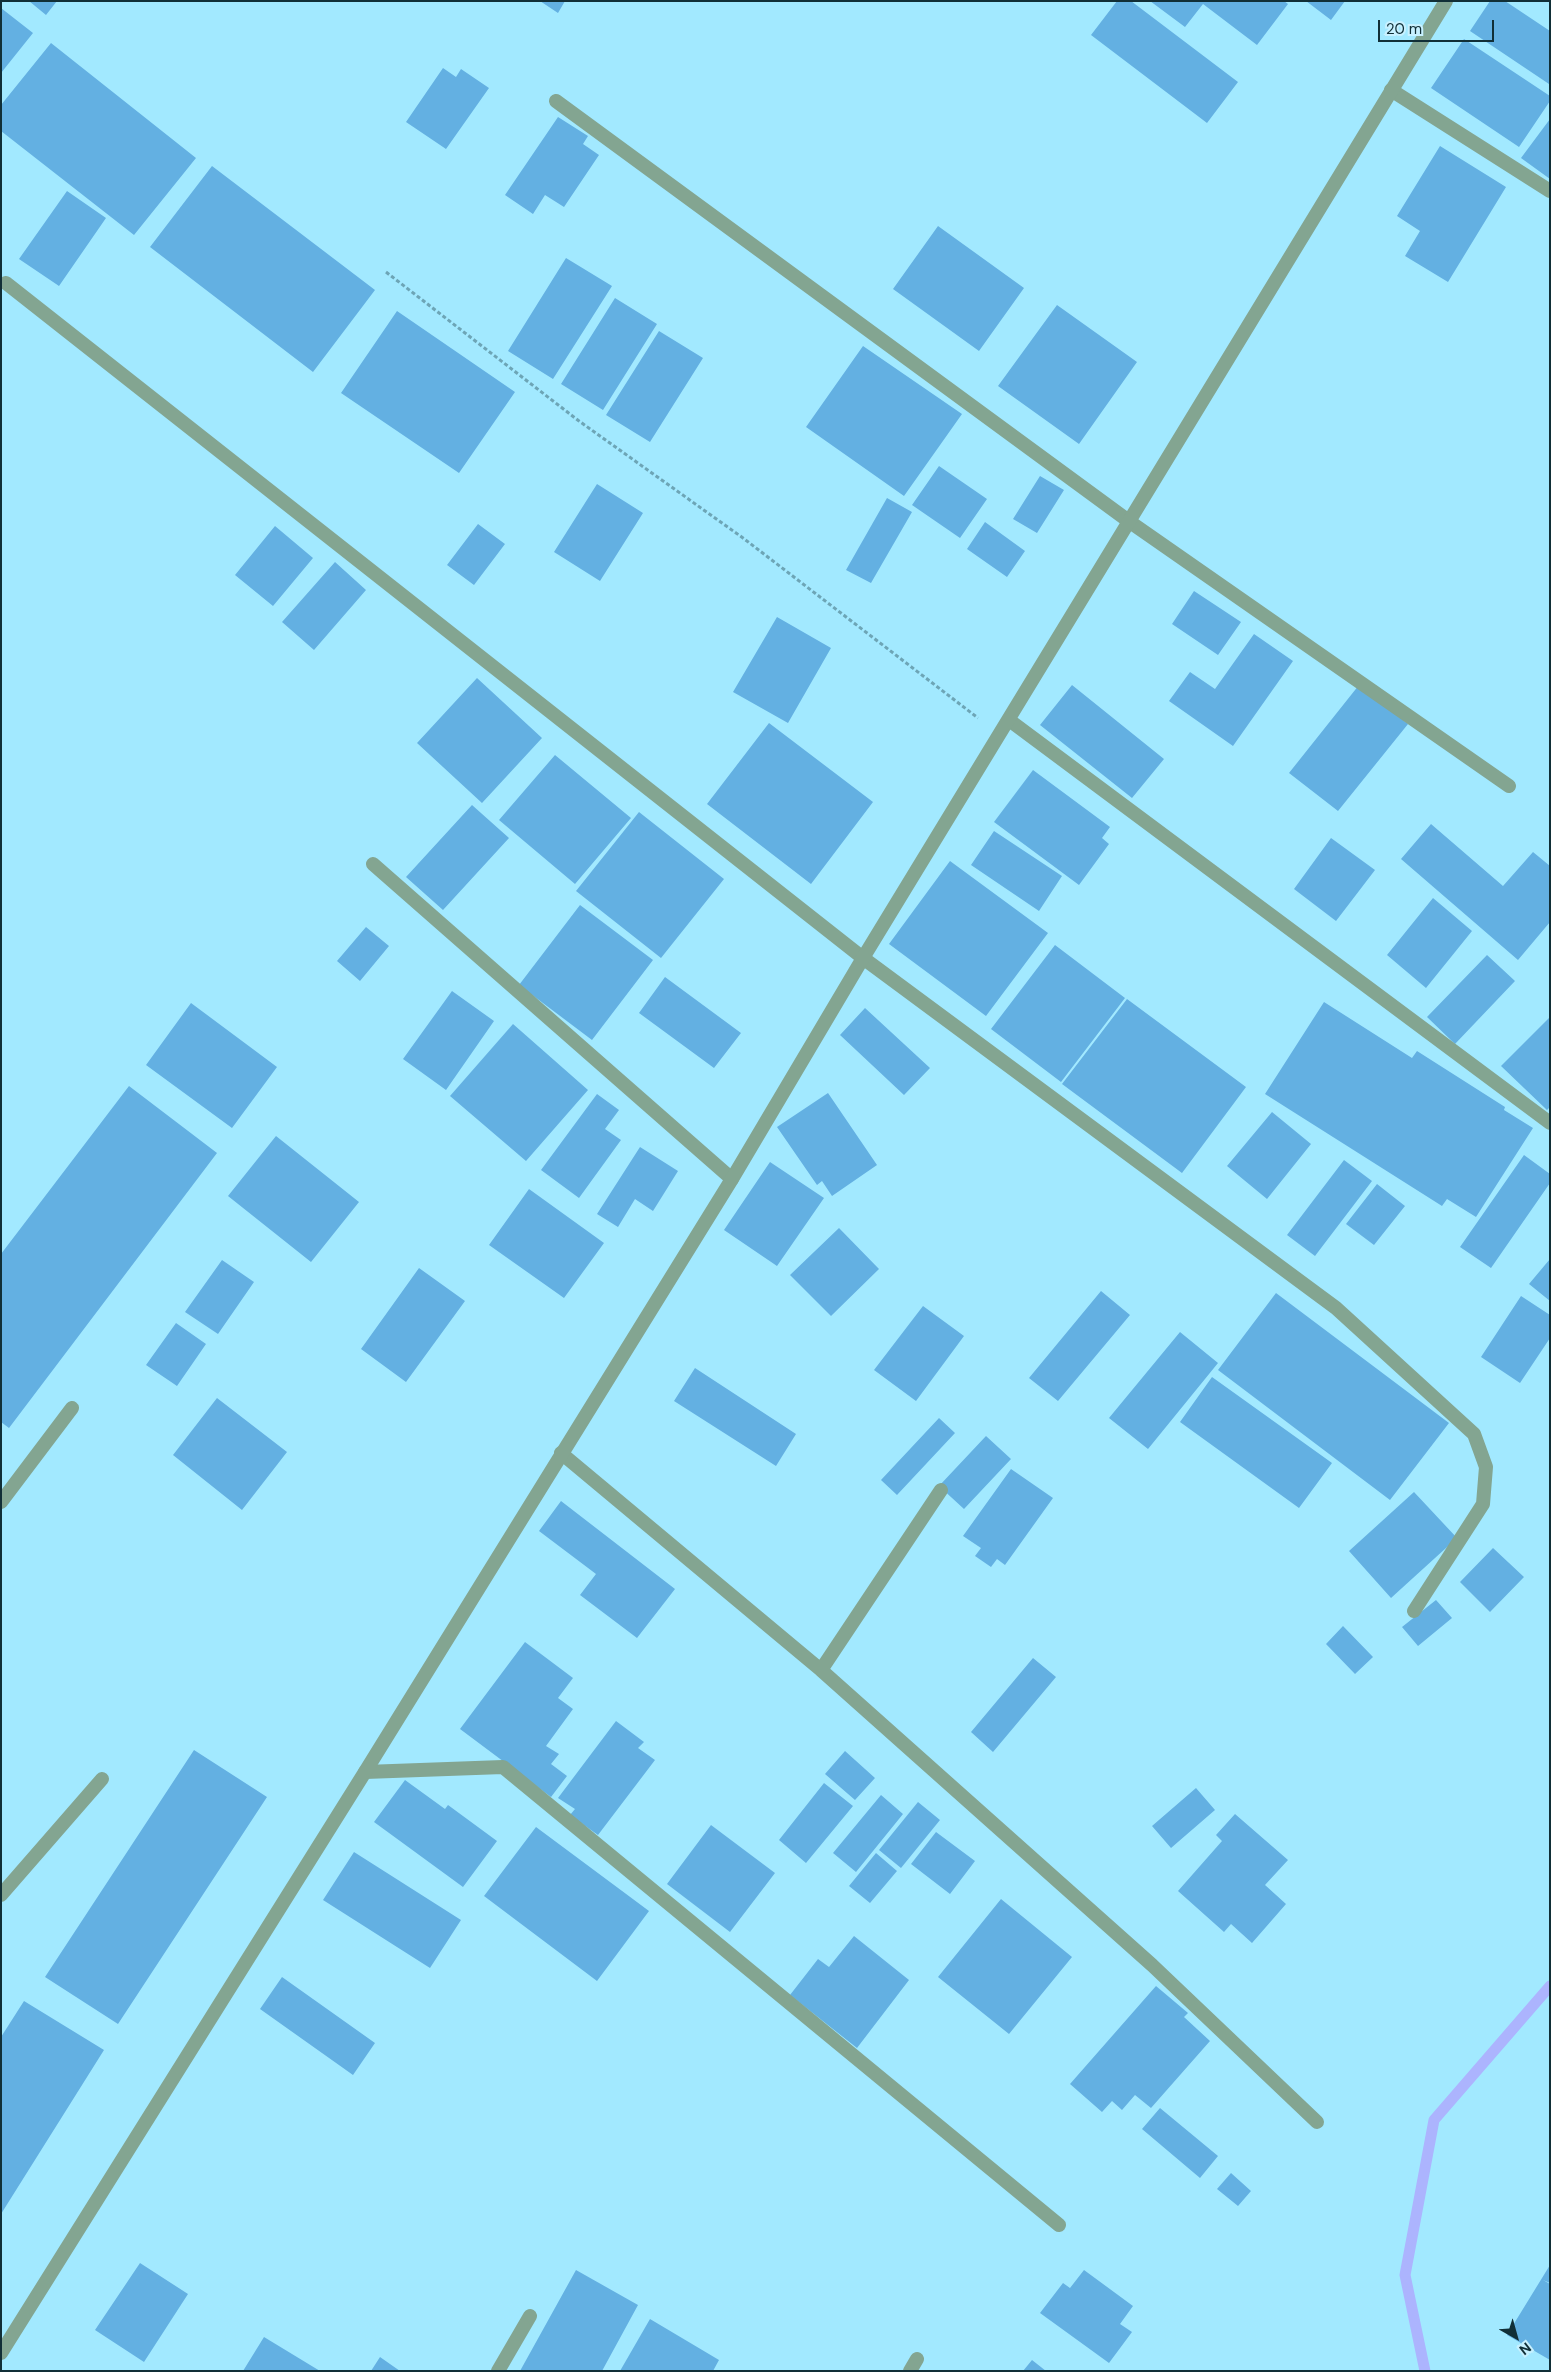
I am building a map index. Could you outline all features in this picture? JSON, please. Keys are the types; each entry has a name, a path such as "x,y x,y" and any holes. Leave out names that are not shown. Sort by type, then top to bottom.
{"street":[{"path":"1,2353 365,1772 732,1179 863,958 1446,1"},
{"path":"1391,90 1550,191"},
{"path":"556,102 1130,522 1509,786"},
{"path":"6,283 863,958 1336,1308 1474,1434 1486,1467 1483,1504 1414,1611"},
{"path":"1008,720 1550,1123"},
{"path":"373,864 732,1179"},
{"path":"1,1502 72,1408"},
{"path":"561,1453 821,1670 1152,1965 1317,2122"},
{"path":"821,1670 941,1490"},
{"path":"365,1772 503,1767 1059,2225"},
{"path":"1,1895 102,1779"},
{"path":"498,2371 530,2316"}],"path":[{"path":"386,272 579,421 744,538 1000,735"}],"building":[{"path":"29,1 57,1 46,15"},
{"path":"540,1 565,1 558,13"},
{"path":"1117,1 1131,1 1238,82 1207,123 1091,35"},
{"path":"1150,1 1284,1 1288,4 1257,45 1203,4 1185,27"},
{"path":"1306,1 1345,1 1331,20"},
{"path":"1490,1 1505,1 1550,31 1549,84 1470,31"},
{"path":"1,8 33,33 1,73"},
{"path":"1464,39 1550,96 1550,101 1519,147 1431,88"},
{"path":"51,43 196,158 134,235 1,131 1,105"},
{"path":"443,68 456,77 461,69 489,88 446,149 406,122"},
{"path":"558,117 588,136 583,144 599,155 564,207 545,195 533,214 505,195"},
{"path":"1550,119 1550,179 1521,158"},
{"path":"1440,146 1506,187 1448,282 1405,256 1420,231 1397,216"},
{"path":"212,166 375,290 313,372 150,247"},
{"path":"67,191 106,218 59,286 19,259"},
{"path":"938,226 1024,288 979,351 893,289"},
{"path":"566,258 612,286 553,379 508,351"},
{"path":"615,298 657,324 603,410 561,384"},
{"path":"1057,305 1137,362 1079,444 998,386"},
{"path":"397,311 515,392 459,473 341,393"},
{"path":"659,331 703,358 650,442 606,415"},
{"path":"863,346 962,414 904,496 806,427"},
{"path":"939,466 987,499 960,538 912,505"},
{"path":"1040,476 1064,490 1037,533 1013,519"},
{"path":"597,484 643,513 600,581 554,552"},
{"path":"887,498 912,512 871,583 846,570"},
{"path":"985,522 1025,551 1007,577 967,549"},
{"path":"478,524 505,544 474,585 447,565"},
{"path":"275,526 313,558 273,606 235,575"},
{"path":"335,562 366,590 314,650 282,622"},
{"path":"1194,591 1241,622 1218,655 1172,624"},
{"path":"777,617 831,648 788,723 733,692"},
{"path":"1254,634 1293,661 1233,746 1169,701 1190,672 1215,689"},
{"path":"477,678 542,738 482,803 417,743"},
{"path":"1072,685 1164,759 1132,798 1040,725"},
{"path":"1359,685 1408,724 1338,811 1289,773"},
{"path":"769,723 873,802 811,884 707,804"},
{"path":"555,755 631,818 575,884 499,820"},
{"path":"1033,770 1110,827 1102,838 1109,844 1079,885 994,822"},
{"path":"472,805 509,838 443,910 406,877"},
{"path":"639,812 724,879 661,958 576,891"},
{"path":"1431,824 1503,886 1533,852 1550,866 1550,922 1518,960 1401,859"},
{"path":"994,831 1062,876 1039,911 971,865"},
{"path":"1331,838 1375,870 1336,921 1294,889"},
{"path":"950,861 1048,933 986,1016 889,944"},
{"path":"1433,898 1472,931 1426,988 1387,955"},
{"path":"580,905 653,960 592,1040 519,985"},
{"path":"366,927 389,946 360,981 337,961"},
{"path":"1055,945 1125,998 1061,1082 991,1029"},
{"path":"1487,955 1515,981 1455,1044 1427,1017"},
{"path":"665,977 741,1033 714,1068 639,1013"},
{"path":"452,991 494,1021 446,1090 403,1059"},
{"path":"1127,999 1246,1087 1182,1173 1062,1084"},
{"path":"1324,1002 1412,1058 1417,1051 1505,1107 1504,1110 1533,1128 1476,1217 1447,1199 1442,1206 1265,1094"},
{"path":"191,1003 277,1067 232,1128 146,1065"},
{"path":"865,1008 930,1068 904,1095 840,1035"},
{"path":"1550,1017 1550,1107 1547,1110 1501,1066"},
{"path":"513,1024 588,1090 526,1161 450,1096"},
{"path":"129,1086 217,1153 9,1428 1,1422 1,1254"},
{"path":"828,1093 877,1165 832,1196 822,1181 817,1185 777,1127"},
{"path":"597,1094 619,1110 605,1129 621,1140 579,1198 541,1170"},
{"path":"1272,1112 1311,1144 1267,1199 1227,1166"},
{"path":"276,1136 359,1202 311,1262 228,1196"},
{"path":"640,1147 678,1171 653,1211 635,1199 618,1227 597,1214"},
{"path":"1524,1155 1550,1174 1550,1183 1491,1268 1460,1247"},
{"path":"1344,1160 1372,1181 1315,1256 1287,1235"},
{"path":"770,1162 824,1198 777,1266 724,1230"},
{"path":"1377,1184 1405,1206 1374,1245 1346,1224"},
{"path":"529,1189 604,1243 564,1298 489,1245"},
{"path":"839,1228 879,1269 831,1316 790,1275"},
{"path":"1550,1259 1550,1301 1529,1284"},
{"path":"222,1260 254,1282 218,1334 185,1312"},
{"path":"419,1268 465,1301 406,1382 361,1349"},
{"path":"1101,1291 1130,1315 1058,1401 1029,1378"},
{"path":"1276,1293 1449,1423 1390,1500 1218,1370"},
{"path":"1521,1296 1550,1315 1550,1338 1520,1383 1481,1357"},
{"path":"923,1306 964,1336 916,1401 874,1370"},
{"path":"176,1323 206,1344 177,1386 146,1365"},
{"path":"1180,1332 1218,1363 1148,1449 1109,1418"},
{"path":"695,1368 796,1434 776,1466 674,1401"},
{"path":"1212,1377 1332,1463 1299,1508 1180,1422"},
{"path":"217,1398 287,1452 242,1510 173,1455"},
{"path":"939,1418 955,1433 897,1495 881,1480"},
{"path":"986,1436 1011,1459 964,1509 939,1486"},
{"path":"1011,1469 1053,1498 1005,1565 997,1559 991,1567 975,1556 981,1548 963,1536"},
{"path":"1414,1492 1457,1538 1391,1598 1349,1551"},
{"path":"561,1501 675,1589 637,1638 580,1595 596,1574 539,1531"},
{"path":"1493,1548 1524,1577 1490,1612 1460,1582"},
{"path":"1436,1600 1452,1618 1418,1646 1402,1627"},
{"path":"1343,1626 1373,1657 1355,1674 1326,1644"},
{"path":"525,1642 573,1678 558,1698 573,1709 546,1746 559,1754 551,1764 567,1776 551,1797 460,1729"},
{"path":"1033,1658 1056,1677 993,1752 971,1732"},
{"path":"616,1721 644,1742 638,1748 655,1760 598,1835 570,1815 575,1809 558,1798"},
{"path":"194,1750 267,1797 118,2024 45,1977"},
{"path":"845,1751 875,1778 855,1800 825,1774"},
{"path":"405,1780 445,1809 448,1805 497,1841 463,1887 374,1822"},
{"path":"824,1783 853,1806 806,1863 779,1840"},
{"path":"1196,1788 1215,1810 1171,1848 1152,1826"},
{"path":"881,1795 903,1814 856,1872 833,1853"},
{"path":"918,1802 940,1820 901,1868 879,1850"},
{"path":"1235,1814 1288,1860 1265,1885 1286,1904 1252,1943 1231,1924 1224,1932 1178,1891 1222,1841 1216,1835"},
{"path":"711,1825 775,1873 730,1932 667,1884"},
{"path":"536,1827 649,1911 597,1981 484,1896"},
{"path":"936,1832 975,1861 950,1894 911,1864"},
{"path":"354,1852 461,1920 430,1968 323,1900"},
{"path":"876,1853 897,1871 870,1903 849,1886"},
{"path":"1001,1899 1072,1957 1009,2034 938,1977"},
{"path":"854,1936 909,1980 857,2048 790,1995 818,1959 829,1967"},
{"path":"282,1977 375,2043 353,2075 260,2009"},
{"path":"1156,1986 1188,2013 1184,2017 1210,2041 1151,2108 1135,2095 1122,2110 1112,2101 1102,2112 1070,2084"},
{"path":"24,2001 104,2050 1,2214 1,2037"},
{"path":"1160,2108 1218,2156 1200,2178 1142,2129"},
{"path":"1231,2173 1251,2191 1238,2206 1217,2189"},
{"path":"140,2263 188,2294 144,2362 95,2330"},
{"path":"1550,2265 1550,2283 1543,2280 1550,2284 1550,2360 1507,2335"},
{"path":"576,2270 638,2305 602,2371 520,2371"},
{"path":"1084,2270 1133,2306 1120,2324 1132,2332 1109,2363 1040,2313 1063,2283 1070,2288"},
{"path":"650,2319 719,2360 713,2371 620,2371"},
{"path":"264,2337 320,2371 243,2371"},
{"path":"380,2357 400,2371 371,2371"},
{"path":"1032,2360 1046,2371 1023,2371"}],"waterway":[{"path":"1425,2371 1405,2275 1434,2120 1550,1986"}]}
